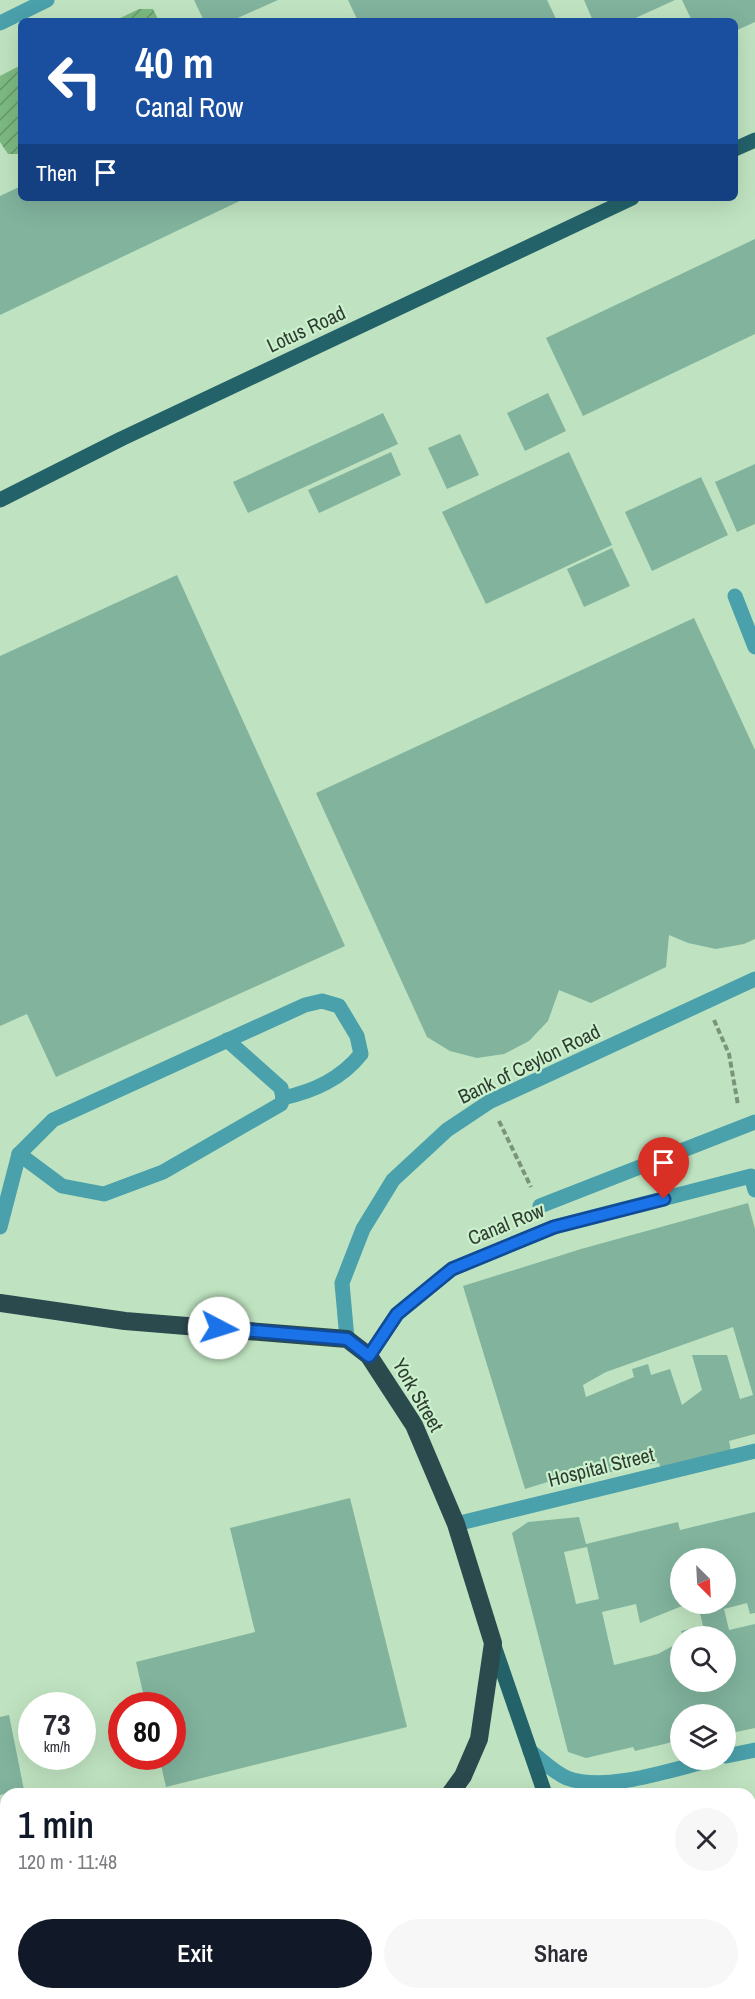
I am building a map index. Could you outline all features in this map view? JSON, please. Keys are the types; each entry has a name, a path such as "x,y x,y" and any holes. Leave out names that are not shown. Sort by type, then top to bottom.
{"highway":[{"path":"0,1303 124,1321 347,1339"},
{"name":"York Street","path":"347,1339 369,1356 414,1425 456,1524 493,1643 487,1698 479,1739 463,1776 454,1788"}],"main road":[{"path":"738,148 755,140"},
{"name":"Lotus Road","path":"0,500 121,439 626,201"},
{"name":"York Street","path":"493,1643 542,1788"}],"street":[{"path":"0,23 47,0"},
{"path":"735,596 755,647"},
{"name":"Bank of Ceylon Road","path":"347,1339 342,1283 363,1229 393,1180 447,1130 489,1102 755,980"},
{"path":"0,1227 19,1154 53,1120 306,1005 322,1001 339,1006 357,1036 361,1054 349,1069 326,1083 284,1098 276,1109 163,1172 104,1194 62,1186 19,1154"},
{"path":"227,1040 281,1088 284,1098"},
{"path":"540,1206 749,1125"},
{"name":"Canal Row","path":"369,1356 397,1314 452,1269 554,1227 751,1176 755,1190"},
{"name":"Hospital Street","path":"456,1524 755,1452"},
{"path":"736,1754 755,1750"},
{"path":"530,1751 568,1778 614,1782 670,1769"},
{"path":"606,1788 614,1782"}],"path":[{"path":"706,1002 729,1054 749,1125"},
{"path":"506,1137 540,1206"}],"green space":[{"path":"139,9 153,9 158,18 120,18"},
{"path":"18,67 18,154 8,154 0,142 0,76"}],"building":[{"path":"194,0 278,0 238,18 203,18"},
{"path":"348,0 547,0 556,18 357,18"},
{"path":"584,0 675,0 636,18 592,18"},
{"path":"682,0 755,0 755,22 738,30 738,18 691,18"},
{"path":"18,187 18,201 240,201 0,315 0,196"},
{"path":"755,239 755,334 583,416 546,338"},
{"path":"548,393 566,431 525,451 507,413"},
{"path":"383,413 398,444 248,513 233,482"},
{"path":"460,434 479,475 447,489 428,448"},
{"path":"391,452 401,475 319,513 308,490"},
{"path":"569,452 612,545 486,604 442,512"},
{"path":"755,464 755,524 737,532 715,482"},
{"path":"701,477 728,535 652,571 625,512"},
{"path":"612,548 630,586 584,607 567,569"},
{"path":"177,575 345,946 56,1077 27,1014 0,1026 0,656"},
{"path":"694,618 755,750 755,939 744,944 716,949 688,943 669,935 666,967 591,1003 559,990 548,1021 529,1041 504,1054 477,1058 450,1051 427,1037 316,793"},
{"path":"748,1203 755,1229 755,1434 729,1441 731,1451 662,1472 659,1463 627,1467 592,1478 589,1469 525,1489 463,1286 581,1249","holes":["733,1327 753,1395 740,1399 727,1355 692,1355 702,1390 682,1405 670,1369 651,1375 648,1364 632,1369 634,1377 586,1397 583,1385 606,1372"]},
{"path":"350,1498 407,1727 166,1787 162,1770 186,1770 186,1692 143,1692 136,1662 255,1632 230,1528"},
{"path":"755,1512 755,1613 750,1614 747,1603 736,1606 736,1548 670,1548 670,1611 640,1623 636,1604 602,1612 614,1665 658,1654 670,1647 670,1692 736,1692 736,1628 755,1624 755,1728 736,1732 736,1704 670,1704 670,1743 635,1751 633,1747 586,1758 568,1752 512,1533 528,1522 579,1517 586,1544 678,1522 680,1530","holes":["587,1547 599,1599 576,1604 564,1552"]},
{"path":"700,1614 725,1614 728,1626 703,1626"},
{"path":"9,1715 18,1770 20,1770 24,1788 0,1788 0,1717"}],"route":[{"path":"219,1328 347,1339 369,1356 397,1314 452,1269 554,1227 664,1199"}]}
